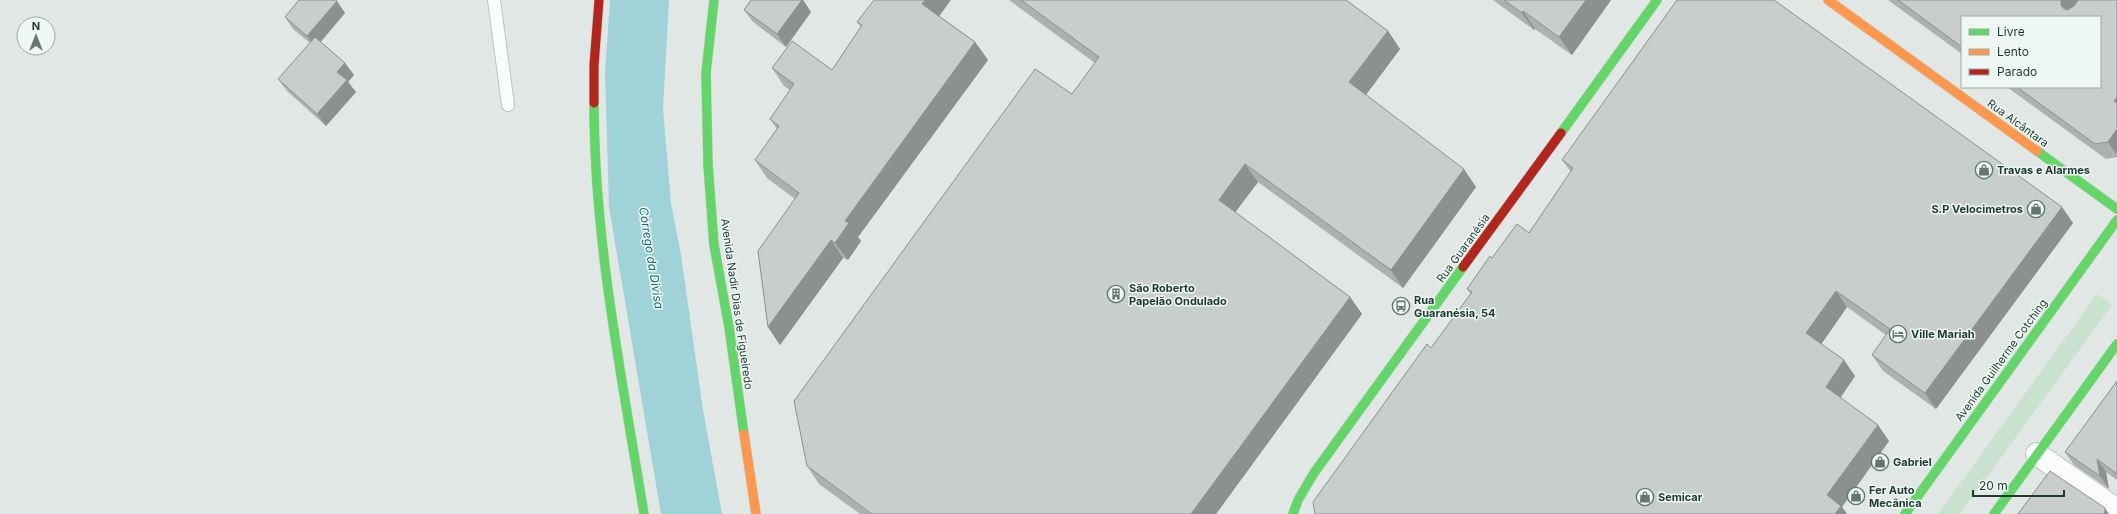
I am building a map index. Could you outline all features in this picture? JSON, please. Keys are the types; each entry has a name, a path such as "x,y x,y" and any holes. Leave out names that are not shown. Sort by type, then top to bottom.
{"main road":[{"path":"599,0 595,36 593,128 599,217 644,514"},
{"name":"Avenida Nadir Dias de Figueiredo","path":"714,0 706,73 708,164 714,245 729,327 756,514"},
{"name":"Rua Guaranésia","path":"1294,514 1298,500 1314,473 1658,0"},
{"name":"Rua Alcântara","path":"1828,0 2117,209"},
{"name":"Avenida Guilherme Cotching","path":"1905,514 2117,220"},
{"path":"1994,514 2117,344"}],"street":[{"path":"2038,454 2117,510"}],"lane":[{"path":"494,0 508,104"}],"green space":[{"path":"2097,294 2112,305 1960,514 1938,514"}],"water":[{"name":"Córrego da Divisa","path":"610,0 669,0 663,109 671,203 681,255 703,410 722,514 661,514 609,207 605,73"}],"building":[{"path":"299,0 337,1 307,36 285,17"},
{"path":"751,0 802,0 777,34 744,10"},
{"path":"874,0 925,0 922,4 975,42 845,221 849,223 835,243 831,240 768,327 758,251 799,193 755,160 779,126 770,119 794,84 772,68 792,41 832,70 862,25 857,22"},
{"name":"São Roberto Papelão Ondulado","path":"1021,0 1346,0 1388,31 1349,82 1464,169 1391,270 1245,164 1219,200 1350,297 1191,514 872,514 807,466 794,401 1035,69 1072,94 1099,57"},
{"path":"1504,0 1586,0 1559,37 1523,11 1522,13"},
{"path":"1677,0 1774,0 2062,207 1925,393 1872,355 1890,329 1836,291 1806,333 1844,360 1826,387 1878,425 1827,495 1841,506 1835,514 1315,514 1313,502 1427,344 1431,348 1472,292 1467,289 1490,256 1492,258 1517,224 1529,233 1573,168 1562,160"},
{"path":"1898,0 2061,0 2061,5 2067,10 2074,6 2078,0 2117,0 2117,97 2114,101 2117,103 2117,129 2108,142 2095,144 2018,88 2101,88 2101,16 1961,16 1961,46"},
{"path":"315,37 345,63 337,72 347,80 317,114 278,79"},
{"path":"2117,381 2117,474 2097,459 2100,476 2065,452"},
{"path":"2050,471 2105,508 2104,514 2018,514"}],"traffic: fast":[{"path":"714,0 706,73 708,165 714,245 729,327 744,434"},
{"path":"1561,133 1657,0"},
{"path":"594,103 595,155 604,258 644,514"},
{"path":"2037,151 2117,209"},
{"path":"1905,514 2117,220"},
{"path":"1293,514 1298,500 1314,473 1463,267"},
{"path":"1994,514 2117,344"}],"traffic: slow":[{"path":"1828,0 2037,151"},
{"path":"744,434 756,514"}],"traffic: jam":[{"path":"594,103 594,65 599,0"},
{"path":"1463,267 1561,133"}],"place":[{"name":"Travas e Alarmes","path":"1984,170"},
{"name":"S.P Velocimetros","path":"2036,209"},
{"name":"São Roberto Papelão Ondulado","path":"1116,294"},
{"name":"Rua Guaranésia, 54","path":"1401,306"},
{"name":"Ville Mariah","path":"1898,334"},
{"name":"Gabriel","path":"1880,462"},
{"name":"Fer Auto Mecânica","path":"1856,496"},
{"name":"Semicar","path":"1645,497"}]}
